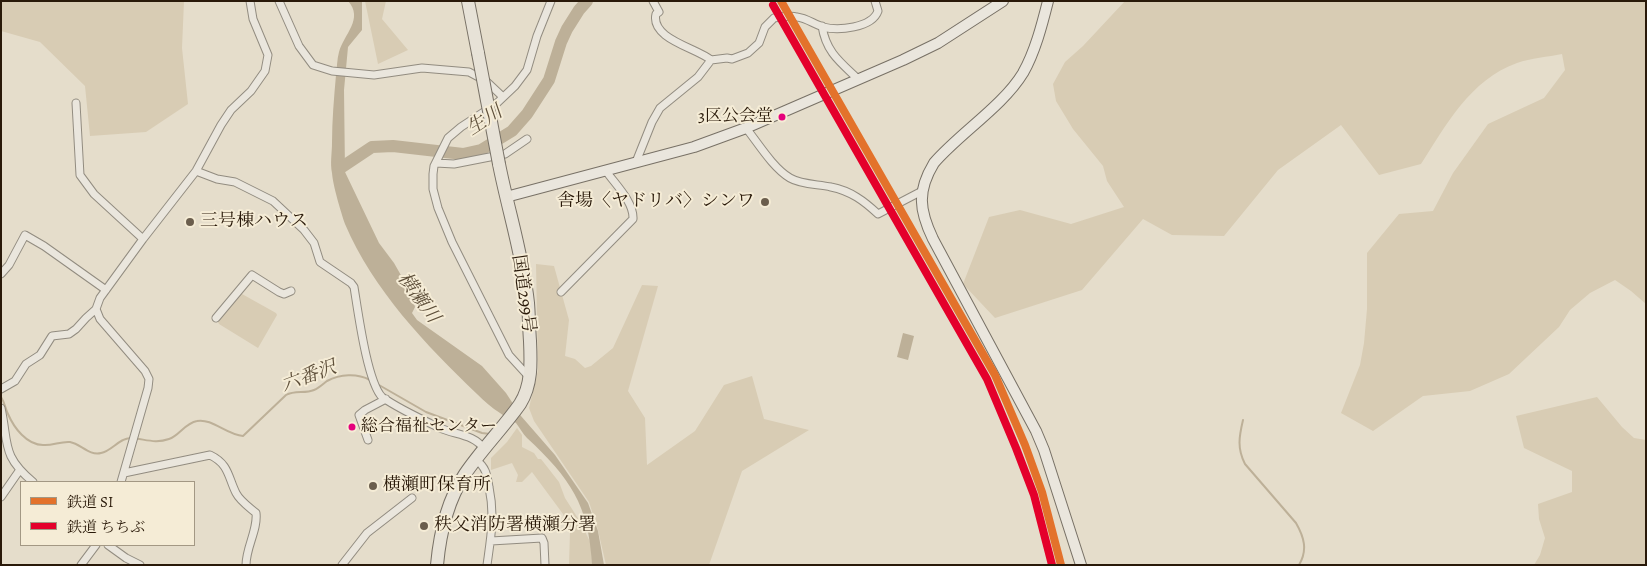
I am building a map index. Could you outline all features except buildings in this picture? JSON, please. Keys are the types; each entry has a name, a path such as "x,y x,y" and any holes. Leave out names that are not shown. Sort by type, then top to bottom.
{"highway":[{"name":"国道299号","path":"437,565 443,525 451,501 464,476 518,408 526,393 530,378 528,303 524,274 499,164 468,1"}],"street":[{"path":"2,389 15,381 26,364 40,355 52,336 69,334 96,309 100,298 196,171 231,110 251,91 265,71 268,55 253,19 250,1"},
{"path":"279,1 299,46 313,66 332,71 374,75 422,68 469,72 486,82 503,97"},
{"path":"530,378 509,355 450,238 438,208 433,188 433,174 448,138 496,104 515,86 527,70 537,36 551,1"},
{"path":"653,1 659,12 656,14 656,22 664,33 672,40 704,54 711,60"},
{"path":"636,162 652,122 660,108 698,77 711,60 732,59 748,53 758,43 766,27 774,18 797,16 822,26 845,28 867,23 876,16 878,7 875,1"},
{"path":"506,198 694,147 746,128 938,43 1003,1"},
{"path":"1048,1 1030,59 1022,74 1004,96 941,154 928,173 922,192 923,213 927,226 1039,437 1081,565"},
{"path":"822,26 824,41 832,53 858,80"},
{"path":"76,103 80,175 94,194 143,239"},
{"path":"746,128 779,169 790,178 845,191 862,199 878,214 922,192"},
{"path":"438,160 454,164 505,154 527,139"},
{"path":"196,171 217,179 235,182 273,201 304,230 314,243 320,262 351,283 354,287 371,374 379,394 439,428 469,437 487,446"},
{"path":"561,292 633,219 634,212 606,171"},
{"path":"1,274 9,266 25,235 44,246 106,290"},
{"path":"216,318 252,275 279,292 284,294 291,291"},
{"path":"96,309 100,319 146,371 149,379 135,439 121,481"},
{"path":"368,440 359,415 362,411 386,399"},
{"path":"1,408 4,432 11,458 19,471 32,481"},
{"path":"1,454 11,458"},
{"path":"124,473 210,455 216,458 225,466 241,499 256,513 256,520 246,556 246,565"},
{"path":"476,460 485,467 493,503 491,541 487,565"},
{"path":"1,497 19,471"},
{"path":"342,565 367,533 412,498"},
{"path":"491,541 542,538 545,565"},
{"path":"81,565 95,546"},
{"path":"109,546 140,565"}],"shaded area":[{"path":"1,1 184,1 182,48 188,104 146,132 90,136 85,86 40,42 1,31"},
{"path":"348,1 362,1 362,30 348,47 344,90 345,172 379,243 394,263 410,291 415,307 412,313 417,320 482,366 506,393 521,416 555,455 588,503 598,531 604,565 592,565 587,525 566,480 516,423 482,399 420,336 370,272 345,224 334,185 331,162 333,109 338,58 341,45 354,20 354,14"},
{"path":"365,1 386,1 382,19 408,50 378,64"},
{"path":"1125,1 1646,1 1646,304 1615,280 1590,293 1570,310 1559,327 1509,374 1470,391 1423,396 1373,431 1341,413 1360,365 1364,343 1367,309 1367,253 1399,214 1433,211 1453,173 1488,124 1544,98 1565,70 1562,54 1517,63 1486,80 1450,119 1421,164 1379,175 1341,125 1278,170 1224,236 1172,235 1143,219 1082,290 995,318 963,284 989,217 1020,210 1071,224 1124,207 1107,181 1103,166 1073,129 1056,101 1053,84 1065,62 1083,46"},
{"path":"536,264 554,266 569,320 565,356 575,359 585,368 591,366 613,348 642,285 658,286 628,391 645,418 647,465 695,431 724,385 752,376 764,419 809,430 742,471 709,565 606,565 589,502 534,421 529,408 538,370"},
{"path":"242,294 277,315 258,348 218,322 239,295"},
{"path":"903,333 914,336 908,360 897,357"},
{"path":"1597,397 1622,427 1634,438 1646,440 1646,565 1534,565 1540,555 1545,538 1539,519 1538,504 1572,492 1572,471 1524,448 1516,416"},
{"path":"517,428 522,435 522,447 534,453 538,459 541,459 559,482 565,498 581,523 591,544 592,565 569,565 570,532 563,514 532,472 522,482 516,482 518,475 512,463 491,470 491,458 507,442"}],"waterway":[{"name":"生川","path":"339,169 372,147 393,146 463,154 481,150 512,131 527,114 549,80 567,29 587,1"},
{"name":"六番沢","path":"1,397 14,425 26,439 37,444 46,445 70,442 93,453 101,453 109,450 119,442 131,438 155,441 169,439 189,424 197,421 208,422 231,433 243,436 286,395 311,391 327,381 343,376 354,375 370,380"},
{"name":"六番沢","path":"379,385 426,412 482,433 490,434"},
{"path":"1243,420 1240,432 1242,458 1299,528 1304,544 1302,559 1299,565"}],"rail line":[{"name":"SI","path":"781,1 995,375 1025,445 1042,492 1061,565"},
{"name":"ちちぶ","path":"773,5 987,379 1034,495 1052,565"}],"place":[{"name":"3区公会堂","path":"782,117"},
{"name":"舎場〈ヤドリバ〉シンワ","path":"765,202"},
{"name":"三号棟ハウス","path":"190,222"},
{"name":"総合福祉センター","path":"352,427"},
{"name":"横瀬町保育所","path":"373,486"},
{"name":"秩父消防署横瀬分署","path":"424,526"}],"water label":[{"name":"横瀬川","path":"418,298"}]}
